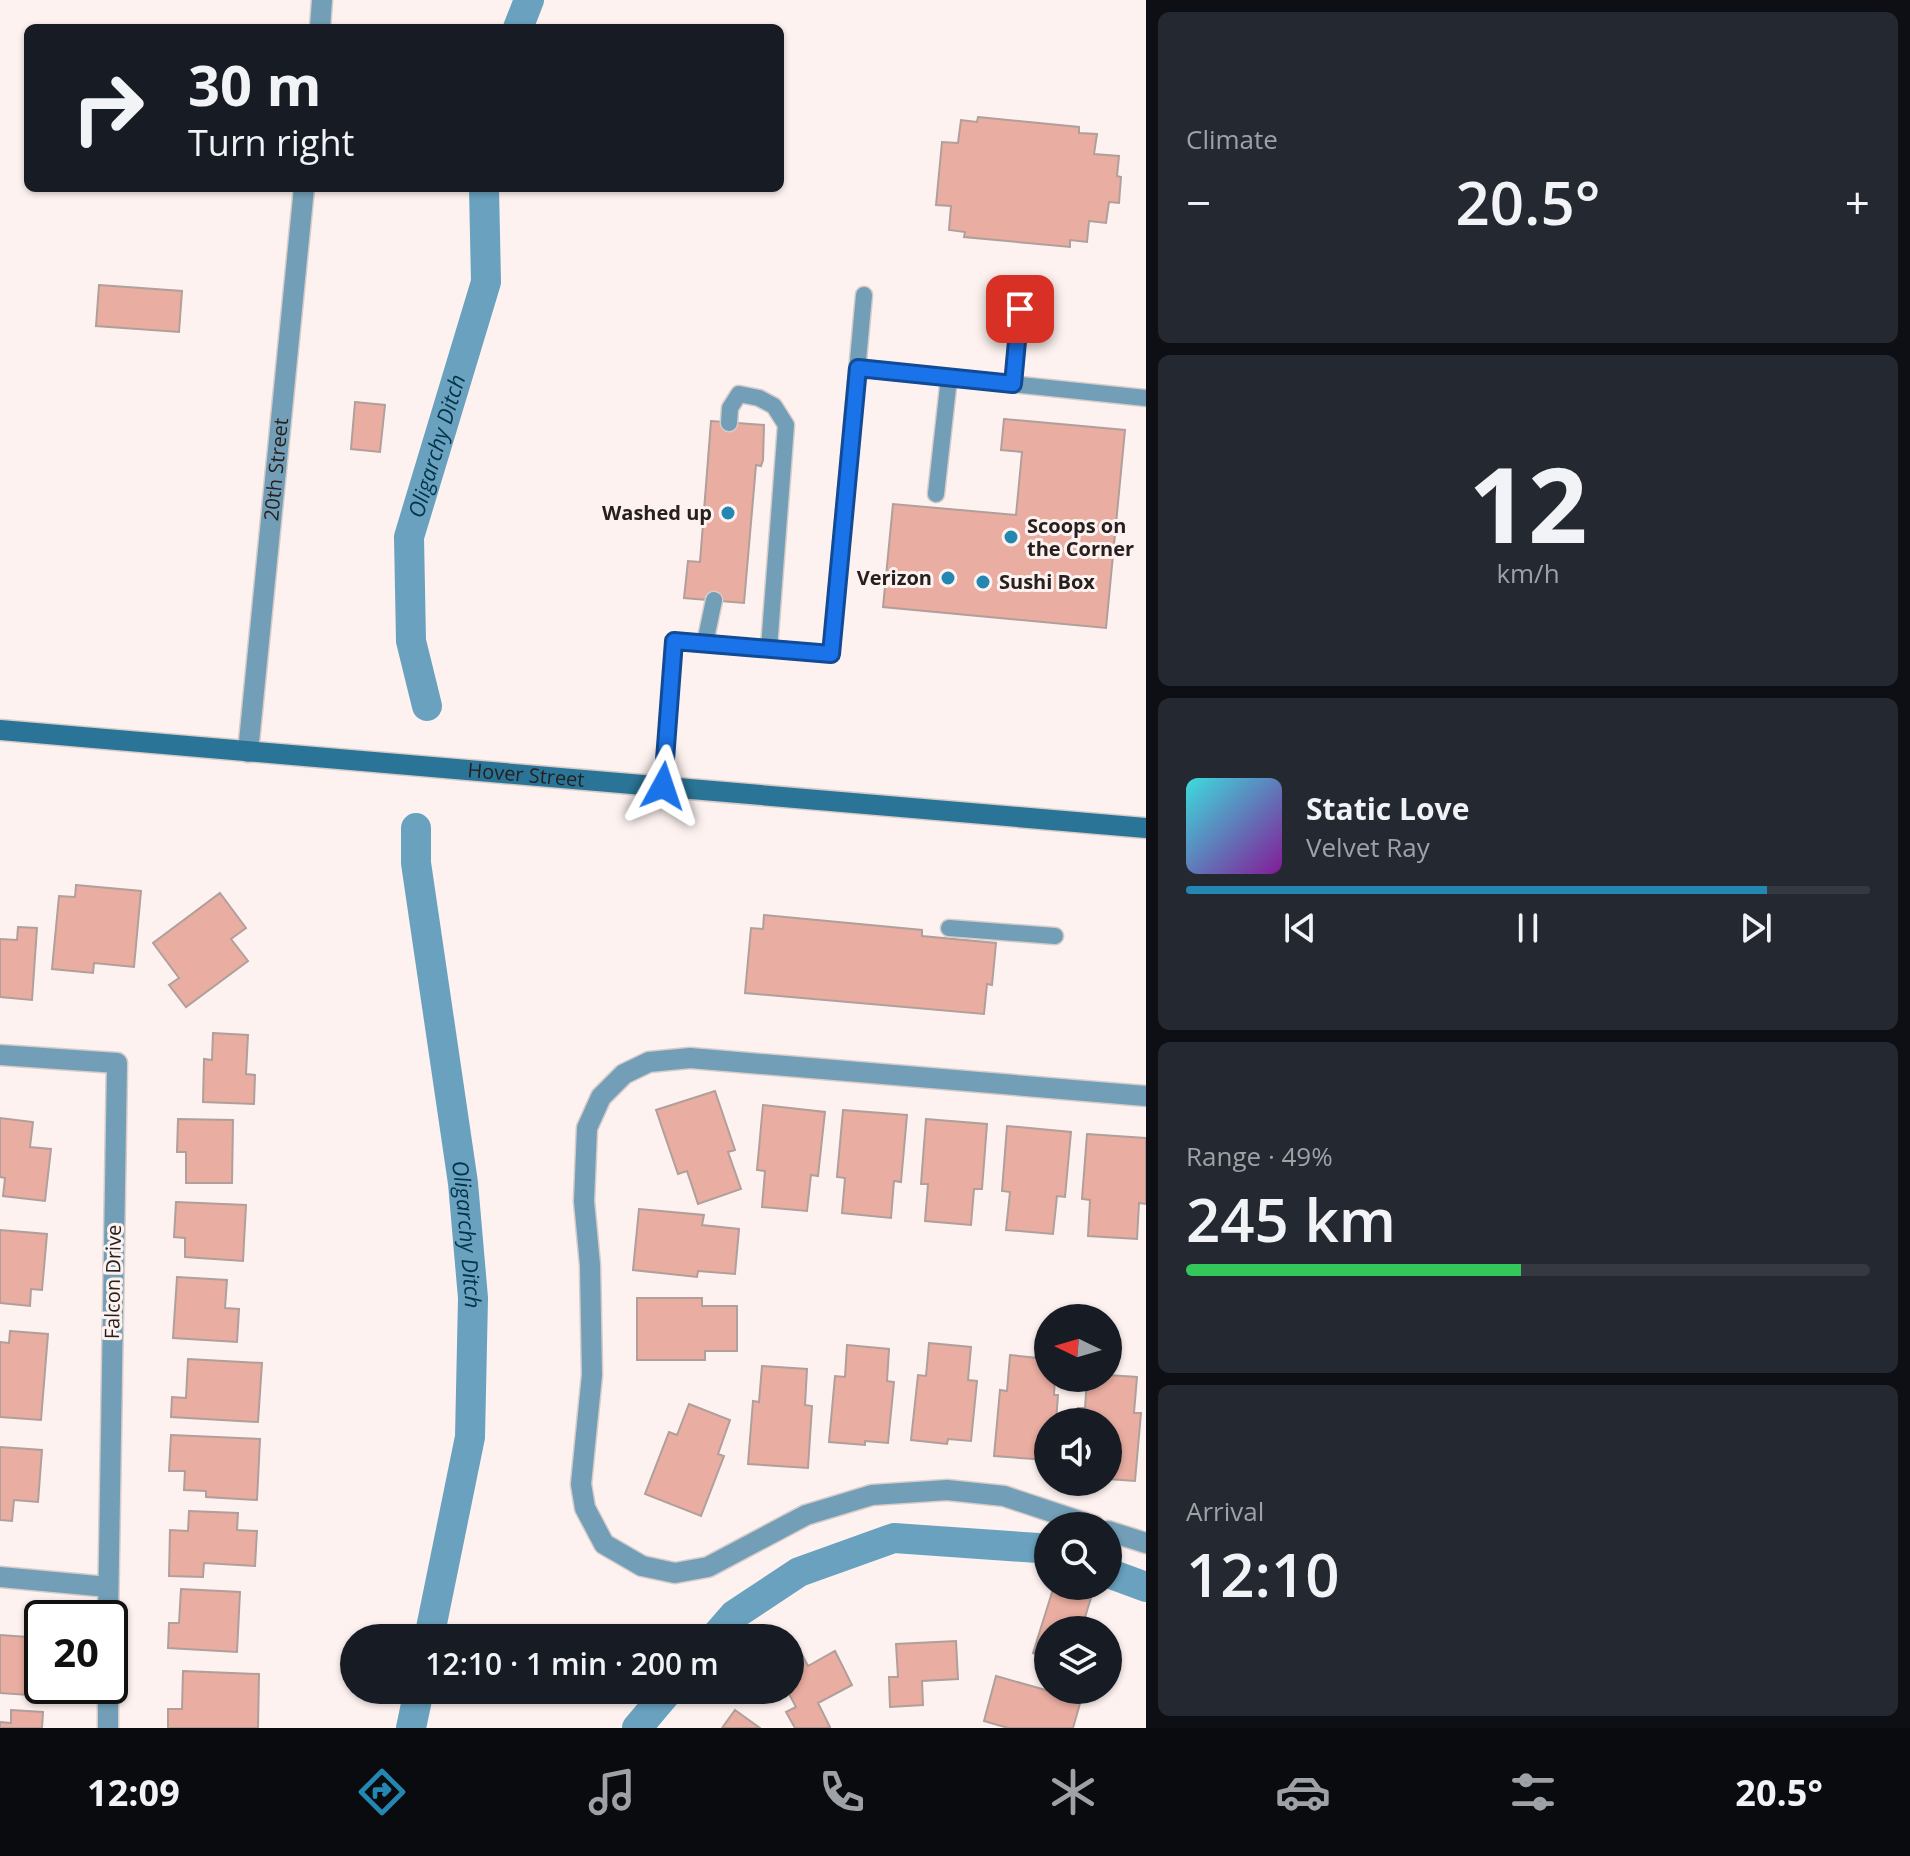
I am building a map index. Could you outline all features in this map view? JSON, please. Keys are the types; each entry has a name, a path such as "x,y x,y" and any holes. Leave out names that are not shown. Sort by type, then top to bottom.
{"main road":[{"name":"Hover Street","path":"0,730 1146,828"}],"street":[{"path":"320,24 322,0"},
{"name":"20th Street","path":"248,752 304,192"},
{"name":"Falcon Drive","path":"0,1055 117,1063 108,1600"},
{"path":"1052,1512 1004,1496 947,1490 872,1495 806,1515 708,1567 675,1573 642,1566 604,1544 585,1508 581,1484 592,1375 590,1265 584,1201 587,1128 601,1097 624,1074 649,1062 690,1058 1146,1096"},
{"path":"1122,1535 1146,1543"},
{"path":"0,1577 108,1587"},
{"path":"108,1704 108,1728"}],"lane":[{"path":"663,786 674,641 831,654 864,295"},
{"path":"1013,384 1020,309"},
{"path":"858,368 1146,398"},
{"path":"936,494 949,378"},
{"path":"729,423 730,408 739,394 759,398 774,406 786,425 769,648"},
{"path":"705,643 714,600"},
{"path":"949,928 1055,936"}],"building":[{"path":"978,117 1079,127 1079,133 1097,134 1094,154 1119,156 1119,203 1109,202 1106,223 1089,221 1087,242 1070,240 1070,247 964,237 965,232 949,230 951,206 936,205 942,142 958,143 961,120 977,122"},
{"path":"99,285 182,291 179,332 96,326"},
{"path":"355,402 385,405 380,452 351,449"},
{"path":"1004,419 1125,430 1106,628 883,607 893,504 1016,515 1022,452 1001,450"},
{"name":"Washed up","path":"711,421 764,425 763,460 761,466 756,465 744,603 684,598 688,561 700,562"},
{"path":"76,885 141,891 134,967 94,963 93,973 52,969 59,896 75,897"},
{"path":"220,893 246,928 231,939 248,961 186,1007 169,985 179,978 153,943"},
{"path":"764,915 922,930 922,936 996,943 992,985 987,984 984,1014 745,993 751,928 763,929"},
{"path":"18,927 37,928 32,1000 0,997 0,939 17,940"},
{"path":"213,1033 248,1035 246,1074 255,1075 254,1104 203,1102 204,1059 212,1060"},
{"path":"715,1091 735,1150 728,1152 741,1189 698,1204 687,1171 678,1174 656,1110"},
{"path":"763,1105 825,1112 818,1176 811,1175 807,1211 762,1207 765,1171 757,1170"},
{"path":"843,1110 907,1115 901,1182 894,1181 891,1218 842,1213 845,1178 837,1177"},
{"path":"0,1118 33,1122 30,1147 51,1149 45,1201 3,1196 5,1178 0,1177"},
{"path":"178,1119 233,1120 232,1183 186,1183 186,1152 177,1152"},
{"path":"926,1119 987,1124 982,1189 974,1189 971,1225 925,1221 928,1184 921,1184"},
{"path":"1007,1126 1071,1132 1065,1197 1057,1196 1053,1234 1006,1230 1010,1192 1002,1191"},
{"path":"1087,1134 1146,1138 1146,1204 1139,1203 1137,1239 1088,1236 1090,1200 1082,1199"},
{"path":"176,1202 246,1205 243,1261 185,1257 185,1238 174,1237"},
{"path":"639,1209 704,1215 702,1225 739,1229 735,1274 698,1271 697,1277 633,1270"},
{"path":"0,1230 47,1234 42,1290 31,1289 30,1306 0,1303"},
{"path":"177,1277 227,1280 225,1308 239,1309 237,1342 173,1338"},
{"path":"637,1298 702,1298 702,1306 737,1306 737,1351 705,1351 705,1360 637,1360"},
{"path":"10,1331 48,1334 41,1420 0,1417 0,1342 9,1343"},
{"path":"929,1343 971,1347 968,1380 977,1381 971,1441 948,1439 947,1444 911,1440 918,1375 926,1376"},
{"path":"847,1345 889,1349 887,1381 894,1382 888,1443 829,1442 835,1376 845,1377"},
{"path":"1010,1355 1034,1358 1034,1392 1054,1392 1054,1395 1058,1395 1057,1408 1034,1408 1034,1459 994,1456 1000,1390 1007,1391"},
{"path":"188,1359 262,1363 258,1422 171,1417 172,1397 186,1398"},
{"path":"762,1366 807,1369 805,1405 812,1406 808,1468 748,1464 753,1401 759,1402"},
{"path":"1122,1376 1137,1377 1134,1413 1141,1413 1135,1481 1122,1480 1122,1408 1085,1408 1086,1392 1122,1392"},
{"path":"689,1404 730,1420 718,1454 724,1456 701,1516 645,1494 669,1432 677,1435"},
{"path":"171,1435 260,1439 257,1500 206,1497 206,1491 184,1490 185,1471 169,1471"},
{"path":"0,1447 42,1450 38,1502 14,1500 12,1521 0,1520"},
{"path":"189,1511 238,1513 237,1530 257,1531 255,1566 204,1563 203,1577 169,1576 170,1530 188,1531"},
{"path":"181,1589 240,1592 237,1652 168,1648 169,1623 179,1623"},
{"path":"1050,1600 1090,1600 1085,1616 1045,1616"},
{"path":"0,1635 24,1637 24,1695 0,1693"},
{"path":"956,1641 958,1679 922,1681 923,1705 890,1707 889,1677 898,1677 896,1644"},
{"path":"835,1651 852,1685 818,1703 830,1727 795,1728 786,1712 796,1707 794,1704 804,1704 804,1658 808,1666"},
{"path":"183,1671 259,1674 258,1728 168,1728 168,1709 182,1709"},
{"path":"996,1676 1034,1687 1034,1704 1080,1704 1073,1728 1008,1728 984,1721"},
{"path":"11,1710 43,1712 42,1728 0,1728 0,1722 11,1723"},
{"path":"735,1710 760,1728 722,1728"}],"waterway":[{"name":"Oligarchy Ditch","path":"520,24 529,0"},
{"name":"Oligarchy Ditch","path":"427,706 411,641 409,537 486,282 484,192"},
{"name":"Oligarchy Ditch","path":"416,828 416,863 463,1183 473,1298 470,1437 432,1624"},
{"path":"726,1624 734,1615 799,1572 894,1538 1034,1548"},
{"path":"1122,1578 1146,1587"},
{"name":"Oligarchy Ditch","path":"411,1728 416,1704"},
{"path":"637,1728 657,1704"}],"place":[{"name":"Washed up","path":"728,513"},
{"name":"Scoops on the Corner","path":"1011,537"},
{"name":"Verizon","path":"948,578"},
{"name":"Sushi Box","path":"983,582"}],"route":[{"path":"663,786 674,641 831,654 858,368 1013,384 1020,309"}]}
